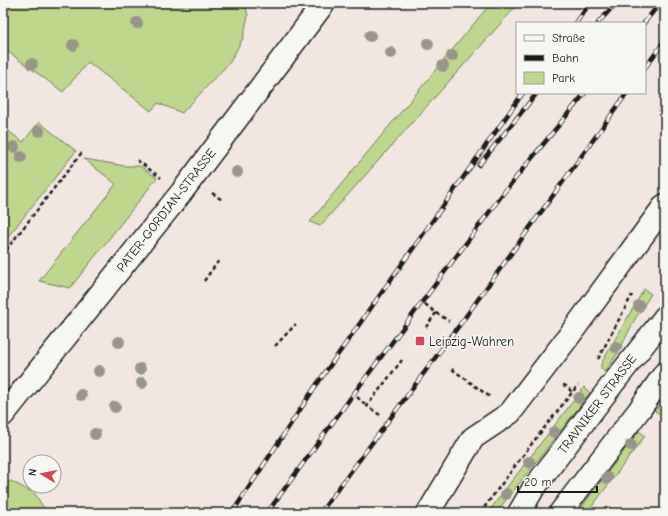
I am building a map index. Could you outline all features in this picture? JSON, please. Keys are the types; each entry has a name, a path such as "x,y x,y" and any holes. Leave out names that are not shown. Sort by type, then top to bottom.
{"street":[{"name":"PATER-GORDIAN-STRASSE","path":"3,415 181,193 320,4"},
{"path":"428,513 473,438 510,413 569,336 665,204"},
{"name":"TRAVNIKER STRASSE","path":"519,513 537,483 665,317"},
{"path":"560,513 640,409 665,373"}],"path":[{"path":"6,250 84,151"},
{"path":"137,160 162,179"},
{"path":"204,281 219,260"},
{"path":"597,360 635,290"},
{"path":"425,304 449,321"},
{"path":"426,327 436,313"},
{"path":"275,346 296,324"},
{"path":"367,406 402,360"},
{"path":"452,369 482,392"},
{"path":"480,513 582,381"},
{"path":"357,397 380,416"}],"green space":[{"path":"3,3 245,3 248,16 243,38 230,62 182,113 158,103 151,111 88,62 63,92 3,48"},
{"path":"491,3 519,3 320,226 310,222"},
{"path":"39,122 76,151 3,243 3,127 23,142"},
{"path":"84,159 125,166 140,166 157,178 70,288 39,281 116,184"},
{"path":"644,289 651,294 635,319 618,353 605,372 601,369 601,364"},
{"path":"584,387 590,393 496,513 488,513 498,499"},
{"path":"665,399 665,411 663,413 658,413 655,411"},
{"path":"639,431 645,436 587,513 577,513"},
{"path":"11,481 22,487 22,494 35,494 47,513 3,513 3,485"}],"railway":[{"path":"577,22 590,3"},
{"path":"599,22 616,3"},
{"path":"645,22 660,3"},
{"path":"646,67 665,40"},
{"path":"232,513 317,384 522,94"},
{"path":"479,165 536,94"},
{"path":"267,513 349,400 505,191 584,94"},
{"path":"320,513 461,323 626,94"}],"place":[{"name":"Leipzig-Wahren","path":"420,341"}]}
